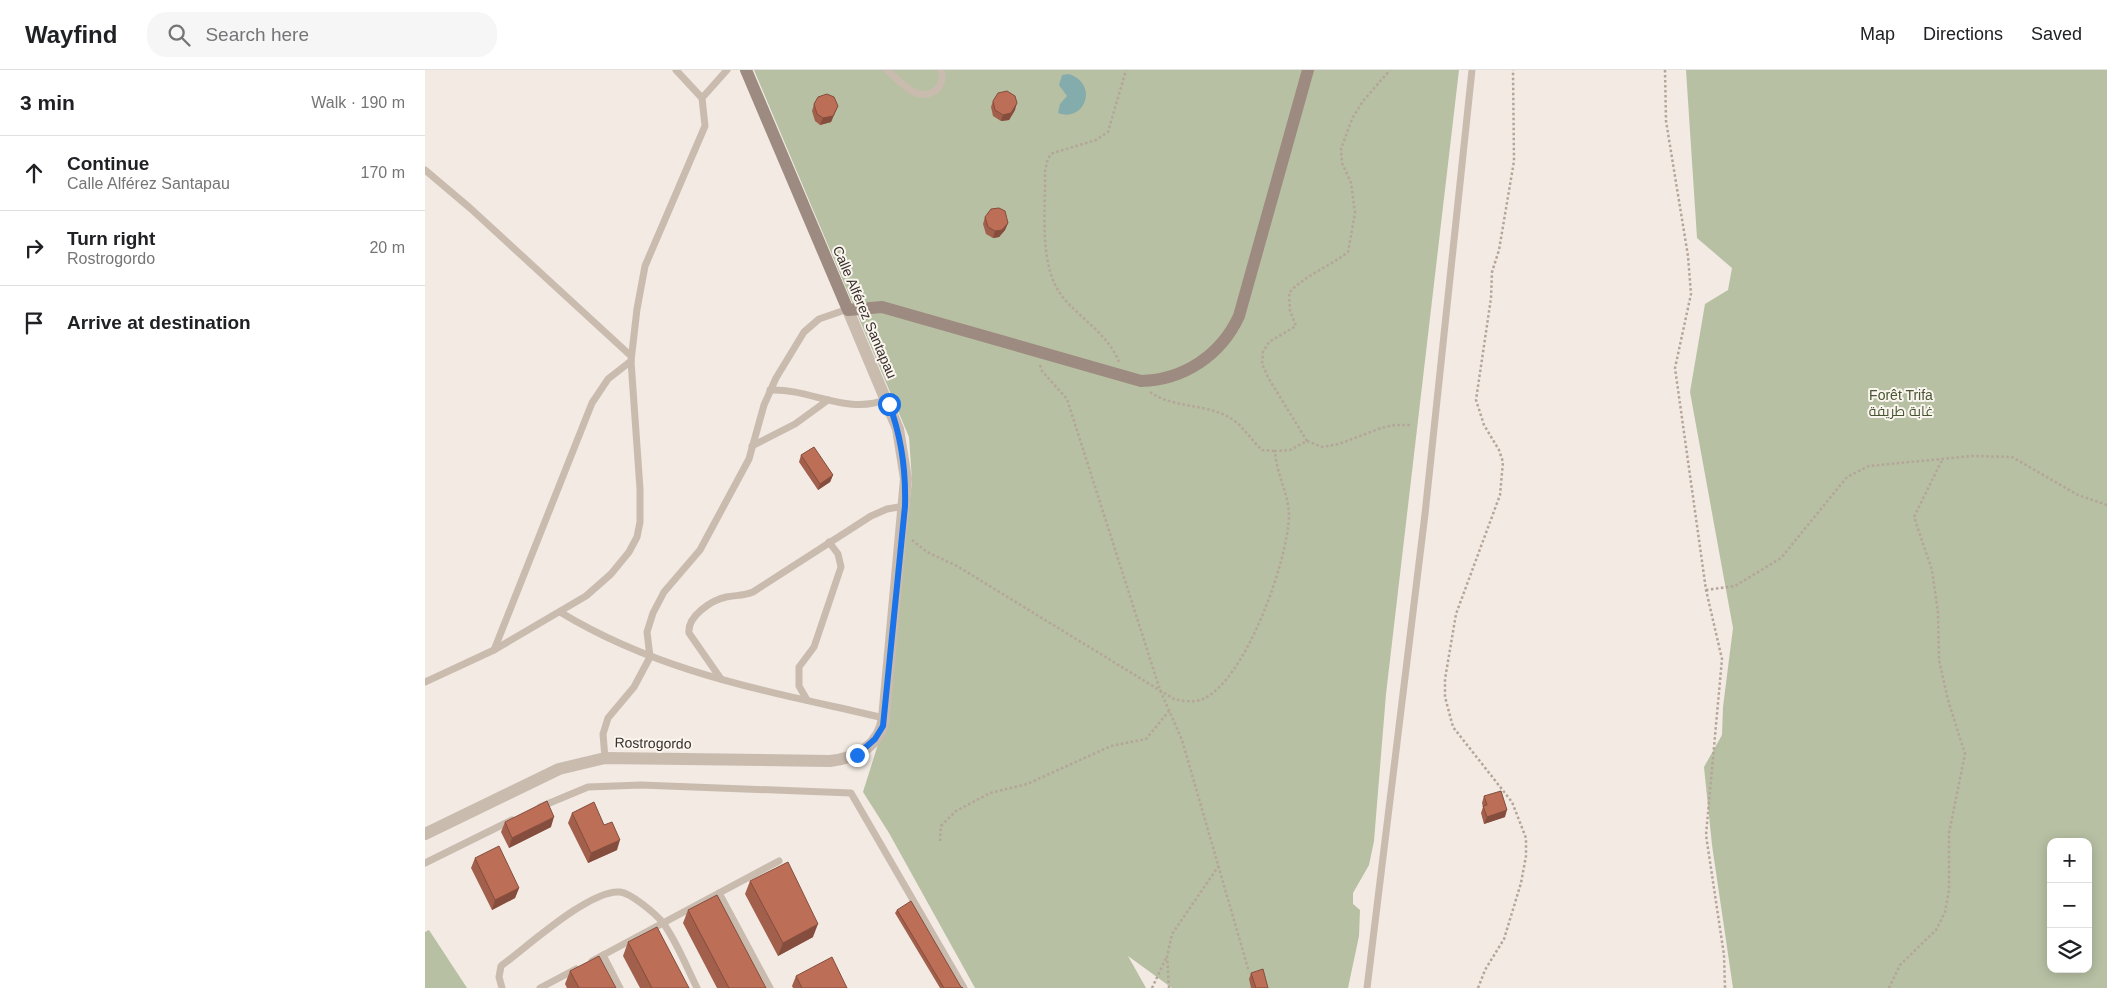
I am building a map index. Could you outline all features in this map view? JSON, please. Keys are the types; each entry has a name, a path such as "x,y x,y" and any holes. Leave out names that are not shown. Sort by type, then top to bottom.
{"street":[{"name":"Calle Alférez Santapau","path":"746,70 887,399 898,429 903,451 906,479 905,506 883,722"},
{"path":"848,309 882,307 1141,381 1166,379 1187,371 1221,345 1232,331 1239,316 1309,70"},
{"name":"Rostrogordo","path":"425,834 559,769 579,762 605,758 836,760 849,758 866,749 875,739 883,722"}],"lane":[{"path":"425,682 494,650 586,596 611,574 629,552 637,537 640,522 640,489 631,358 645,266 705,126 702,98 676,70"},
{"path":"702,98 727,70"},
{"path":"887,70 913,92 923,94 933,91 942,84 944,79 941,70"},
{"path":"1367,988 1424,524 1472,70"},
{"path":"425,170 471,208 631,358"},
{"path":"605,758 603,734 609,718 634,687 650,657 647,632 658,602 700,550 749,458 764,404 770,390 804,332 819,319 848,309"},
{"path":"494,650 592,403 608,379 631,358"},
{"path":"770,390 789,390 862,406 887,399"},
{"path":"752,446 795,424 828,400"},
{"path":"721,679 689,632 689,624 694,615 723,598 743,596 753,592 879,512 905,506"},
{"path":"807,700 799,686 799,667 814,647 841,567 838,554 829,542"},
{"path":"560,612 608,639 650,657 721,679 807,700 883,722"},
{"path":"529,812 588,787 641,785 851,793 964,988"},
{"path":"425,863 521,816"},
{"path":"541,988 779,861"},
{"path":"502,988 499,977 501,966 595,897 613,892 630,895 663,923 697,988"},
{"path":"719,893 770,988"},
{"path":"603,955 620,988"}],"path":[{"path":"1124,377 1111,347 1066,301 1050,276 1047,256 1045,171 1048,158 1053,153 1096,140 1108,132 1125,70"},
{"path":"1390,70 1363,101 1351,119 1341,150 1342,163 1351,183 1355,213 1348,252 1331,266 1296,284 1289,293 1291,311 1296,321 1296,326 1269,342 1263,352 1262,364 1269,379 1307,441 1322,447 1339,444 1381,428 1411,425"},
{"path":"1477,988 1485,970 1504,939 1521,883 1526,856 1526,838 1512,802 1453,727 1445,697 1445,679 1456,614 1500,495 1503,462 1499,450 1484,426 1476,400 1491,298 1492,272 1499,250 1514,161 1513,70"},
{"path":"1665,70 1666,122 1688,256 1691,294 1675,368 1706,590 1722,659 1706,835 1724,955 1725,988"},
{"path":"1038,353 1042,371 1067,400 1159,690 1182,740 1249,972"},
{"path":"1147,390 1165,400 1211,411 1231,419 1262,450 1290,450 1307,441"},
{"path":"902,531 927,552 957,566 1173,699 1187,701 1202,700 1212,694 1232,673 1249,644 1265,609 1287,537 1289,512 1275,451"},
{"path":"1706,590 1735,586 1781,558 1847,477 1869,466 1972,456 2012,457 2078,495 2107,505"},
{"path":"1889,988 1900,965 1936,930 1945,912 1949,890 1949,833 1965,754 1948,700 1939,660 1938,613 1932,570 1914,517 1943,460"},
{"path":"940,841 941,826 956,811 990,793 1027,784 1111,746 1146,739 1169,711"},
{"path":"1152,988 1167,957 1172,934 1219,864"},
{"path":"1167,957 1169,988"}],"green space":[{"path":"754,70 1459,70 1386,694 1374,841 1369,865 1353,893 1353,904 1360,910 1359,936 1348,988 1172,988 1128,956 1146,988 975,988 889,833 863,792 885,722 912,481 909,437"},
{"name":"Forêt Trifa غابة طريفة","path":"1686,70 2107,70 2107,988 1733,988 1712,845 1704,767 1722,735 1723,707 1733,628 1690,392 1705,304 1728,290 1732,268 1697,238"},
{"path":"429,930 467,988 425,988 425,932"}],"water":[{"path":"1069,74 1078,79 1084,86 1086,94 1081,108 1075,113 1067,115 1058,113 1060,104 1067,96 1059,85 1062,75"}],"building":[{"path":"1007,91 1015,96 1017,103 1011,113 1003,115 995,110 993,101 998,93"},
{"path":"827,94 834,97 838,106 833,116 823,118 817,114 814,104 818,97"},
{"path":"999,208 1005,211 1008,223 1002,230 995,231 988,227 985,217 991,209"},
{"path":"814,447 833,475 820,484 801,455"},
{"path":"1501,791 1507,810 1487,817 1483,806 1487,805 1484,796"},
{"path":"547,801 554,817 512,838 505,822"},
{"path":"594,802 604,825 612,822 620,840 591,853 572,813"},
{"path":"499,846 519,888 495,900 475,858"},
{"path":"788,862 818,924 783,943 750,881"},
{"path":"717,895 766,988 729,988 688,910"},
{"path":"911,901 963,988 944,988 897,910"},
{"path":"657,927 689,988 652,988 628,942"},
{"path":"599,956 616,988 579,988 570,971"},
{"path":"832,957 847,988 802,988 796,976"},
{"path":"1263,969 1268,988 1256,988 1251,973"}],"route":[{"path":"857,755 875,739 883,726 905,506 906,479 903,451 889,404"}]}
